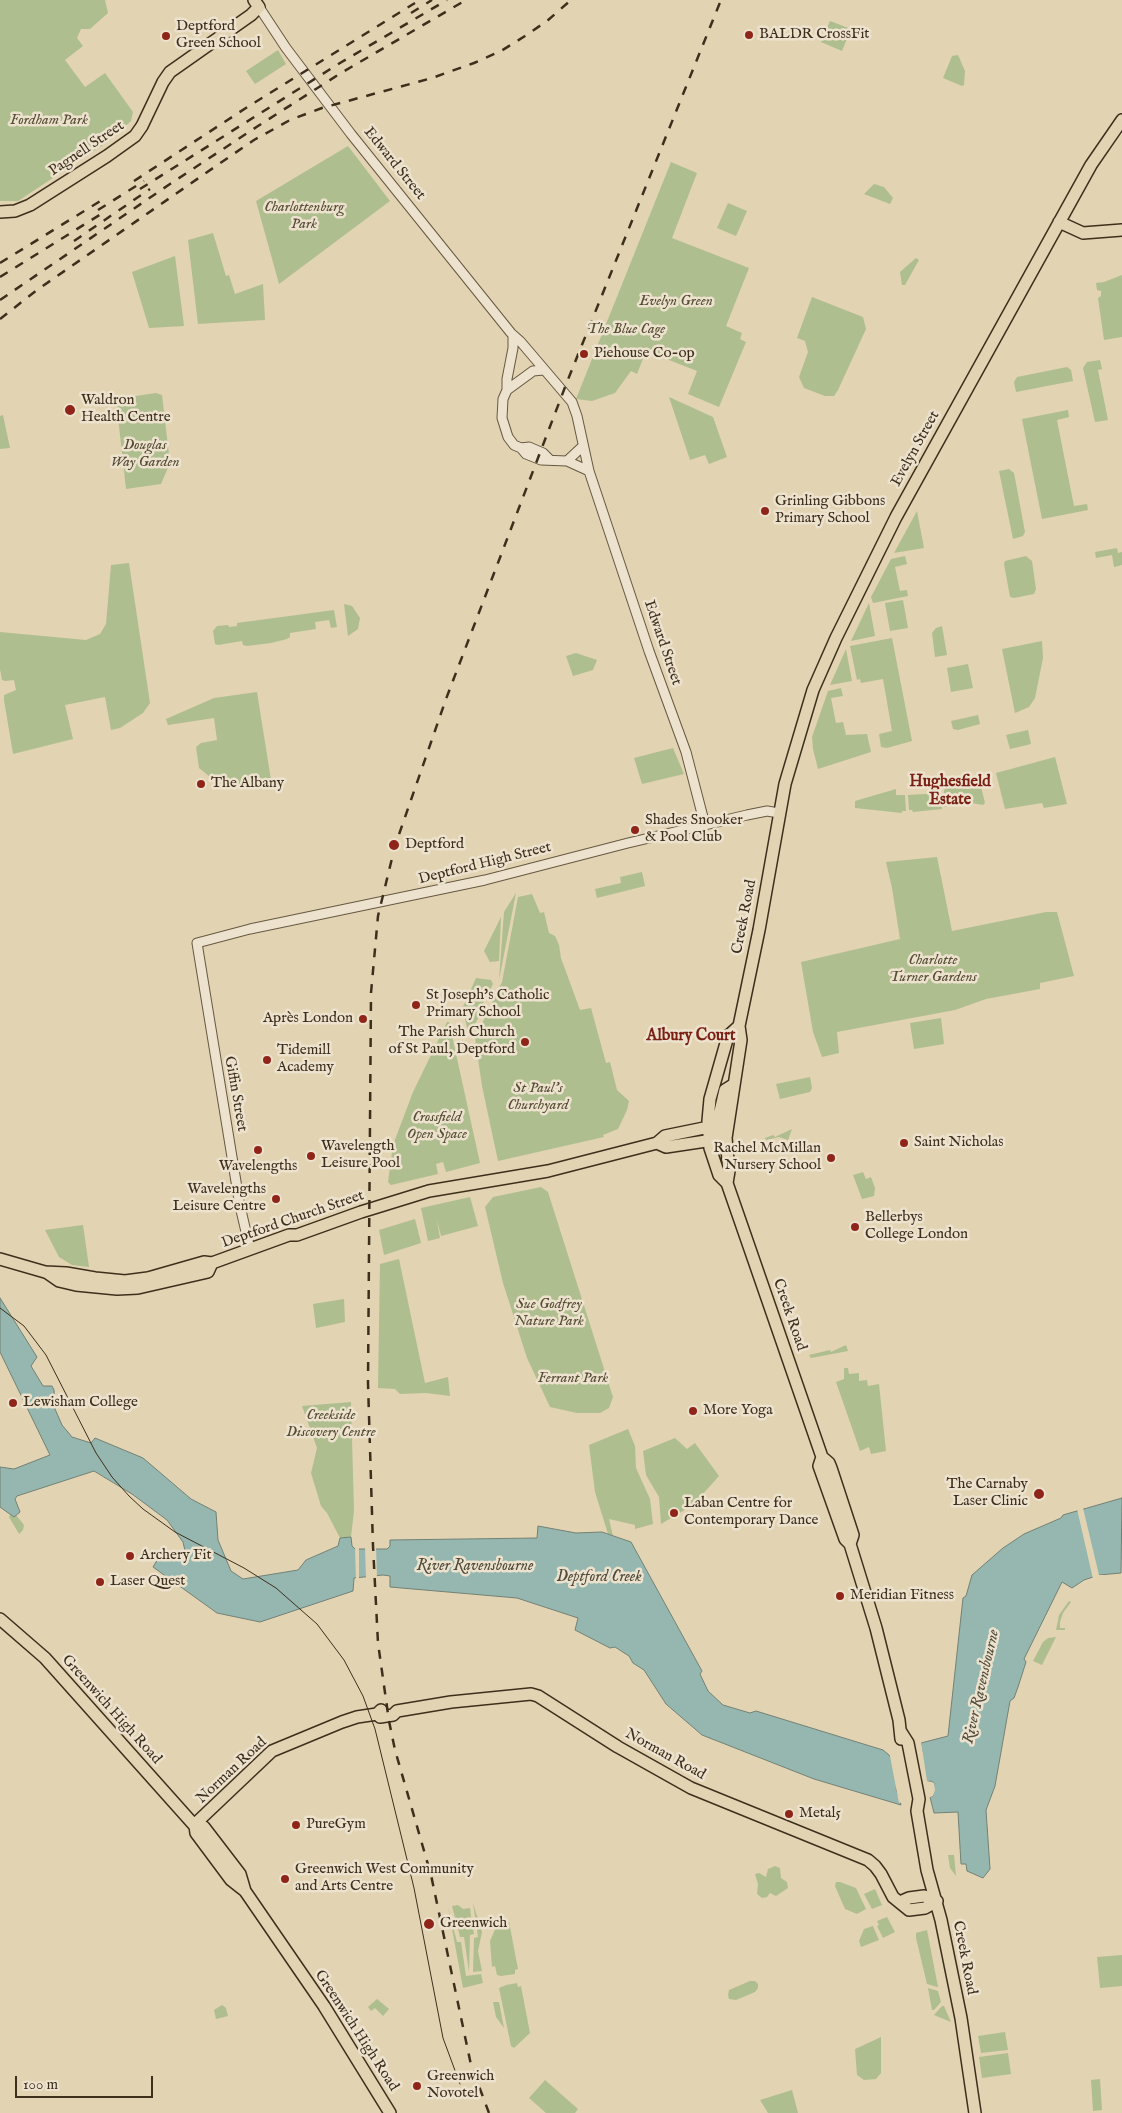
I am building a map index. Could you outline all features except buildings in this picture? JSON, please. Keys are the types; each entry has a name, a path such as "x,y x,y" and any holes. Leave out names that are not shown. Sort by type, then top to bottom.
{"main road":[{"name":"Pagnell Street","path":"0,212 16,210 30,205 129,140 142,126 163,82 170,72 251,15 257,3"},
{"name":"Evelyn Street","path":"779,812 784,784 813,690 884,538 1091,165 1122,120"},
{"path":"1059,222 1083,233 1122,230"},
{"name":"Creek Road","path":"716,1130 725,1090 733,1085 741,1040 739,1026 779,812"},
{"name":"Creek Road","path":"727,1183 729,1171 716,1130 708,1114 710,1099 728,1036 739,1026"},
{"path":"657,1143 668,1135 673,1128 700,1122 708,1114"},
{"path":"668,1135 716,1130"},
{"path":"657,1143 666,1147 709,1140 716,1130"},
{"name":"Creek Road","path":"709,1140 713,1160 719,1175 727,1183 822,1457 819,1466 845,1539 850,1544 876,1628 904,1744 929,1879 937,1901 961,2018 975,2113"},
{"name":"Deptford Church Street","path":"0,1259 45,1272 125,1281 160,1276 204,1262 212,1264 289,1235 297,1236 356,1214 429,1191 565,1168 614,1153 657,1143"},
{"name":"Greenwich High Road","path":"0,1619 45,1658 195,1826 204,1828 226,1854 240,1874 244,1891 324,2006 390,2113"},
{"name":"Norman Road","path":"195,1826 272,1751 342,1722 361,1716 377,1714 379,1710 392,1708 397,1711 451,1702 531,1694 538,1696 618,1747 691,1788 868,1860 875,1866 890,1893 909,1910 925,1908 937,1901"}],"street":[{"name":"Edward Street","path":"257,3 286,48 351,134 513,335 572,402 577,416 589,471 650,656 686,752 705,825"},
{"path":"513,335 513,348 507,379 507,390 503,399 502,418 508,437 518,446 529,447 543,453 550,460 566,462 589,471"},
{"path":"507,390 533,371 544,370"},
{"path":"566,462 583,446"},
{"name":"Deptford High Street","path":"197,943 250,929 485,880 705,825 764,812 779,812"},
{"name":"Giffin Street","path":"197,943 240,1206 250,1249"}],"green space":[{"name":"Fordham Park","path":"0,0 105,0 108,13 90,29 81,29 77,38 83,46 65,60 85,87 105,73 133,112 131,121 106,143 18,201 0,201"},
{"path":"830,21 851,29 842,51 821,42"},
{"path":"278,50 286,64 255,84 246,71"},
{"path":"958,55 965,71 964,85 962,86 943,78 952,56"},
{"name":"Charlottenburg Park","path":"348,146 390,201 279,284 256,201"},
{"name":"Evelyn Green","path":"671,162 697,173 672,238 749,268 726,326 742,333 740,339 746,342 719,407 688,394 697,371 646,351 637,374 631,371 615,393 592,401 576,399"},
{"path":"874,184 884,187 893,198 890,204 864,194"},
{"path":"728,203 747,211 736,236 717,228"},
{"path":"213,233 226,276 229,275 235,294 263,284 265,320 198,324 188,240"},
{"path":"175,256 184,326 149,328 132,272"},
{"path":"916,258 919,260 905,285 902,285 900,272"},
{"path":"1122,275 1122,337 1104,340 1098,298 1101,296 1101,291 1097,290 1096,283"},
{"path":"812,297 863,317 866,329 834,396 825,396 804,388 799,377 808,352 805,341 797,338"},
{"path":"1100,360 1102,369 1098,370 1108,420 1095,422 1083,368 1087,362"},
{"path":"1067,367 1071,370 1073,381 1016,392 1014,382 1017,377"},
{"name":"Douglas Way Garden","path":"156,393 162,395 170,463 161,484 126,489 116,399"},
{"path":"669,397 713,417 727,457 709,464 705,455 690,460"},
{"path":"1068,410 1069,417 1057,420 1074,506 1087,504 1088,510 1042,519 1022,419"},
{"path":"3,415 10,448 0,449 0,416"},
{"path":"1009,469 1014,473 1025,532 1023,536 1013,539 999,471"},
{"path":"917,511 924,548 894,553"},
{"path":"1117,548 1118,553 1122,552 1122,565 1114,567 1112,555 1096,558 1095,552"},
{"path":"905,556 907,564 895,567 900,591 907,590 908,596 873,603 871,597 891,559"},
{"path":"1026,556 1032,561 1036,589 1034,594 1010,597 1005,561"},
{"path":"129,563 150,703 143,713 120,728 111,730 105,697 65,705 73,739 13,754 4,695 16,690 14,680 2,680 0,669 0,632 86,640 100,634 106,624 111,565"},
{"path":"903,600 908,628 890,631 885,603"},
{"path":"869,603 875,636 851,641"},
{"path":"344,604 352,606 360,618 358,629 348,636"},
{"path":"334,610 337,627 331,628 329,620 315,622 316,629 290,633 290,637 287,639 271,643 247,646 243,645 242,641 215,644 213,631 217,626 237,626 237,623"},
{"path":"942,626 947,655 935,657 932,633 936,628"},
{"path":"892,638 912,741 887,748 881,747 879,734 892,731 883,679 861,683 860,679 857,680 850,646"},
{"path":"1042,641 1043,658 1035,698 1029,707 1015,713 1002,649"},
{"path":"846,649 852,681 830,685"},
{"path":"576,653 597,660 593,670 573,676 566,656"},
{"path":"968,664 973,688 951,692 947,668"},
{"path":"841,688 843,696 831,698 836,723 843,722 846,735 867,734 871,752 818,769 812,737 828,691"},
{"path":"257,692 271,780 225,788 224,780 215,781 199,768 196,747 201,743 217,740 214,718 168,725 166,719 214,698"},
{"path":"978,715 980,724 958,730 953,729 951,721"},
{"path":"1028,730 1031,744 1010,749 1006,735"},
{"path":"673,748 684,774 642,784 634,758"},
{"path":"1055,757 1067,804 1044,808 1042,803 1005,809 996,773"},
{"path":"967,774 970,785 980,783 985,803 983,805 966,802 943,807 944,791 948,782 951,778"},
{"path":"896,789 896,795 905,795 906,811 902,811 902,813 855,808 855,801"},
{"path":"941,793 942,809 913,812 909,810 908,795"},
{"name":"Charlotte Turner Gardens","path":"937,857 952,931 1046,912 1057,912 1074,976 1040,983 1040,989 986,999 955,1010 837,1032 839,1053 822,1057 813,1032 801,962 900,939 886,862"},
{"path":"642,872 645,886 597,898 595,889 621,883 620,877"},
{"path":"516,893 499,980 504,912"},
{"name":"St Paul's Churchyard","path":"532,894 540,913 544,912 549,933 555,936 559,945 561,958 580,1010 591,1008 606,1063 610,1062 617,1090 629,1101 618,1129 603,1135 604,1137 498,1161 482,1086 475,1038 502,982 518,897"},
{"path":"501,917 499,961 490,962 484,951"},
{"path":"476,978 491,980 493,984 480,1009 462,1009"},
{"path":"463,1011 482,1011 469,1035"},
{"path":"941,1018 944,1044 914,1049 910,1023"},
{"name":"Crossfield Open Space","path":"447,1022 449,1022 480,1163 446,1172 443,1162 436,1164 438,1174 391,1185 388,1182 393,1145 413,1092"},
{"path":"810,1077 812,1088 810,1092 780,1099 776,1084"},
{"path":"792,1129 788,1140 779,1137 766,1140 765,1138 773,1135 775,1137"},
{"path":"863,1172 866,1179 871,1177 875,1188 874,1196 862,1199 853,1175"},
{"name":"Sue Godfrey Nature Park","path":"541,1187 548,1192 613,1397 609,1408 600,1413 577,1413 550,1407 527,1358 503,1283 485,1207 493,1197"},
{"path":"470,1197 478,1226 441,1236 437,1220 440,1238 428,1241 421,1208"},
{"path":"415,1219 421,1243 384,1255 379,1230"},
{"path":"83,1225 89,1267 72,1265 59,1257 45,1230"},
{"path":"399,1259 425,1383 448,1377 450,1396 426,1393 400,1394 395,1389 378,1388 380,1264"},
{"path":"344,1299 345,1322 316,1328 313,1304"},
{"path":"846,1345 848,1351 811,1358 809,1355 830,1350 831,1352"},
{"path":"844,1368 848,1368 849,1374 859,1373 859,1381 867,1380 868,1386 879,1384 886,1451 871,1454 869,1447 860,1451 836,1382 844,1379"},
{"name":"Creekside Discovery Centre","path":"351,1402 354,1511 351,1537 340,1538 327,1513 321,1506 311,1473 317,1448 302,1406"},
{"path":"628,1429 635,1446 636,1468 650,1499 653,1524 635,1529 635,1525 609,1519 613,1536 608,1534 595,1492 589,1445"},
{"path":"675,1438 687,1449 695,1443 719,1476 693,1505 661,1524 659,1497 646,1475 643,1451"},
{"path":"11,1513 14,1517 16,1515 24,1525 23,1530 19,1534 9,1517"},
{"path":"1069,1601 1071,1602 1063,1613 1060,1622 1060,1628 1065,1628 1065,1630 1056,1630 1059,1615"},
{"path":"1056,1637 1042,1665 1033,1661 1043,1642 1048,1638"},
{"path":"948,1855 954,1855 956,1876 950,1868"},
{"path":"775,1866 780,1868 781,1878 787,1882 788,1888 776,1896 770,1893 767,1897 762,1898 757,1894 758,1884 755,1874 759,1873 766,1877 768,1869"},
{"path":"836,1882 856,1888 866,1909 857,1914 845,1909 835,1886"},
{"path":"875,1889 882,1905 872,1909 864,1894"},
{"path":"473,1903 482,1932 478,1951 482,1971 473,1972 474,1938 478,1937"},
{"path":"458,1905 463,1909 470,1908 471,1917 456,1921 452,1906"},
{"path":"448,1907 457,1942 461,1942 466,1976 481,1974 483,1983 463,1988"},
{"path":"887,1917 895,1932 883,1938 877,1926 879,1925 877,1921"},
{"path":"472,1920 474,1934 470,1935 469,1972 464,1937 460,1937 457,1924"},
{"path":"509,1922 518,1969 515,1970 515,1974 501,1976 497,1975 495,1966 492,1967 490,1941 496,1927"},
{"path":"873,1926 879,1940 861,1947 859,1941 864,1929"},
{"path":"927,1930 938,1987 927,1984 916,1938 916,1933"},
{"path":"1122,1955 1122,1986 1100,1988 1097,1957"},
{"path":"750,1981 755,1981 758,1984 755,1992 736,2000 729,1999 729,1990"},
{"path":"517,1983 518,1987 521,1986 530,2033 514,2048 511,2046 499,1988"},
{"path":"928,1988 938,1991 941,2002 934,2010 932,2010"},
{"path":"377,1999 389,2009 383,2016 375,2008 371,2011 368,2007"},
{"path":"493,2002 499,2002 504,2028 496,2017"},
{"path":"222,2005 226,2008 228,2016 216,2019 214,2010"},
{"path":"944,2006 951,2022 934,2015"},
{"path":"1005,2032 1008,2050 981,2053 978,2036"},
{"path":"881,2037 881,2073 876,2079 864,2080 857,2075 855,2049"},
{"path":"1008,2053 1011,2074 982,2078 979,2057"},
{"path":"1100,2079 1102,2110 1093,2111 1091,2080"},
{"path":"545,2080 578,2109 575,2113 546,2113 529,2098"},
{"path":"792,2090 798,2113 768,2113 760,2100"}],"water":[{"name":"Deptford Creek","path":"0,1298 37,1357 31,1366 43,1386 52,1386 55,1409 62,1425 72,1437 91,1443 95,1438 143,1458 191,1499 216,1512 218,1540 231,1571 243,1579 298,1570 306,1560 338,1546 340,1538 351,1537 352,1546 355,1549 387,1549 390,1546 390,1540 537,1538 538,1526 576,1533 602,1532 631,1542 702,1671 700,1674 708,1691 723,1705 750,1713 756,1711 883,1750 891,1758 922,1752 921,1743 948,1736 963,1598 966,1596 972,1575 1003,1548 1024,1534 1061,1518 1063,1515 1122,1498 1121,1573 1099,1575 1084,1580 1072,1588 1062,1582 1024,1659 1026,1662 1018,1687 1014,1698 1010,1701 995,1786 986,1810 990,1869 983,1878 967,1871 966,1864 961,1864 958,1812 934,1813 930,1797 933,1796 934,1783 931,1781 896,1788 901,1805 814,1779 702,1735 666,1704 644,1670 633,1663 629,1656 615,1647 610,1648 575,1630 578,1618 517,1598 390,1587 390,1576 383,1575 354,1578 353,1591 260,1622 217,1613 153,1567 164,1549 181,1559 186,1555 183,1542 167,1520 132,1494 94,1471 17,1496 15,1499 20,1512 14,1517 0,1507 0,1467 14,1469 50,1455 0,1352"}],"pier":[{"path":"1095,1504 1083,1508 1099,1575 1122,1575 1093,1579 1077,1509"},
{"path":"355,1547 359,1547 359,1580 356,1582"},
{"path":"365,1547 376,1547 377,1578 366,1579"},
{"path":"921,1741 927,1781 934,1783 935,1790 933,1796 928,1798 933,1789 932,1785 927,1784 899,1790 903,1802 899,1803 889,1751 892,1755 920,1750 918,1742"}],"tram line":[{"path":"0,1308 24,1326 46,1355 96,1453 112,1477 129,1496 143,1509 175,1532 244,1568 276,1588 317,1624 344,1660 363,1696 375,1729 414,1888 443,2038 460,2084"}],"railway":[{"path":"411,13 432,0"},
{"path":"140,189 340,63 447,0"},
{"path":"0,300 258,126 341,73 466,0"},
{"path":"0,319 37,290 254,140 290,120 322,108 432,78 474,63 501,51 525,36 547,21 571,0"},
{"path":"489,2113 471,2065 431,1875 395,1750 378,1643 368,1383 371,993 378,916 395,846 446,699 567,382 721,0"},
{"path":"134,181 249,106 415,3"},
{"path":"98,210 144,181"},
{"path":"74,241 150,189"},
{"path":"0,263 102,200"},
{"path":"0,277 106,211"}],"place":[{"name":"BALDR CrossFit","path":"749,35"},
{"name":"Deptford Green School","path":"166,36"},
{"name":"Piehouse Co-op","path":"584,354"},
{"name":"Waldron Health Centre","path":"70,410"},
{"name":"Grinling Gibbons Primary School","path":"765,511"},
{"name":"The Albany","path":"201,784"},
{"name":"Shades Snooker & Pool Club","path":"635,830"},
{"name":"Deptford","path":"394,845"},
{"name":"St Joseph's Catholic Primary School","path":"416,1005"},
{"name":"Après London","path":"363,1019"},
{"name":"The Parish Church of St Paul, Deptford","path":"525,1042"},
{"name":"Tidemill Academy","path":"267,1060"},
{"name":"Saint Nicholas","path":"904,1143"},
{"name":"Wavelengths","path":"258,1150"},
{"name":"Wavelength Leisure Pool","path":"311,1156"},
{"name":"Rachel McMillan Nursery School","path":"831,1158"},
{"name":"Wavelengths Leisure Centre","path":"276,1199"},
{"name":"Bellerbys College London","path":"855,1227"},
{"name":"Lewisham College","path":"13,1403"},
{"name":"More Yoga","path":"693,1411"},
{"name":"The Carnaby Laser Clinic","path":"1039,1494"},
{"name":"Laban Centre for Contemporary Dance","path":"674,1513"},
{"name":"Archery Fit","path":"130,1556"},
{"name":"Laser Quest","path":"100,1582"},
{"name":"Meridian Fitness","path":"840,1596"},
{"name":"Metal5","path":"789,1814"},
{"name":"PureGym","path":"296,1825"},
{"name":"Greenwich West Community and Arts Centre","path":"285,1879"},
{"name":"Greenwich","path":"429,1924"},
{"name":"Greenwich Novotel","path":"417,2086"}],"district":[{"name":"Hughesfield Estate","path":"950,792"},
{"name":"Albury Court","path":"691,1037"}],"park label":[{"name":"The Blue Cage","path":"626,330"},
{"name":"Ferrant Park","path":"573,1379"}],"water label":[{"name":"River Ravensbourne","path":"475,1567"},
{"name":"River Ravensbourne","path":"982,1687"}]}
